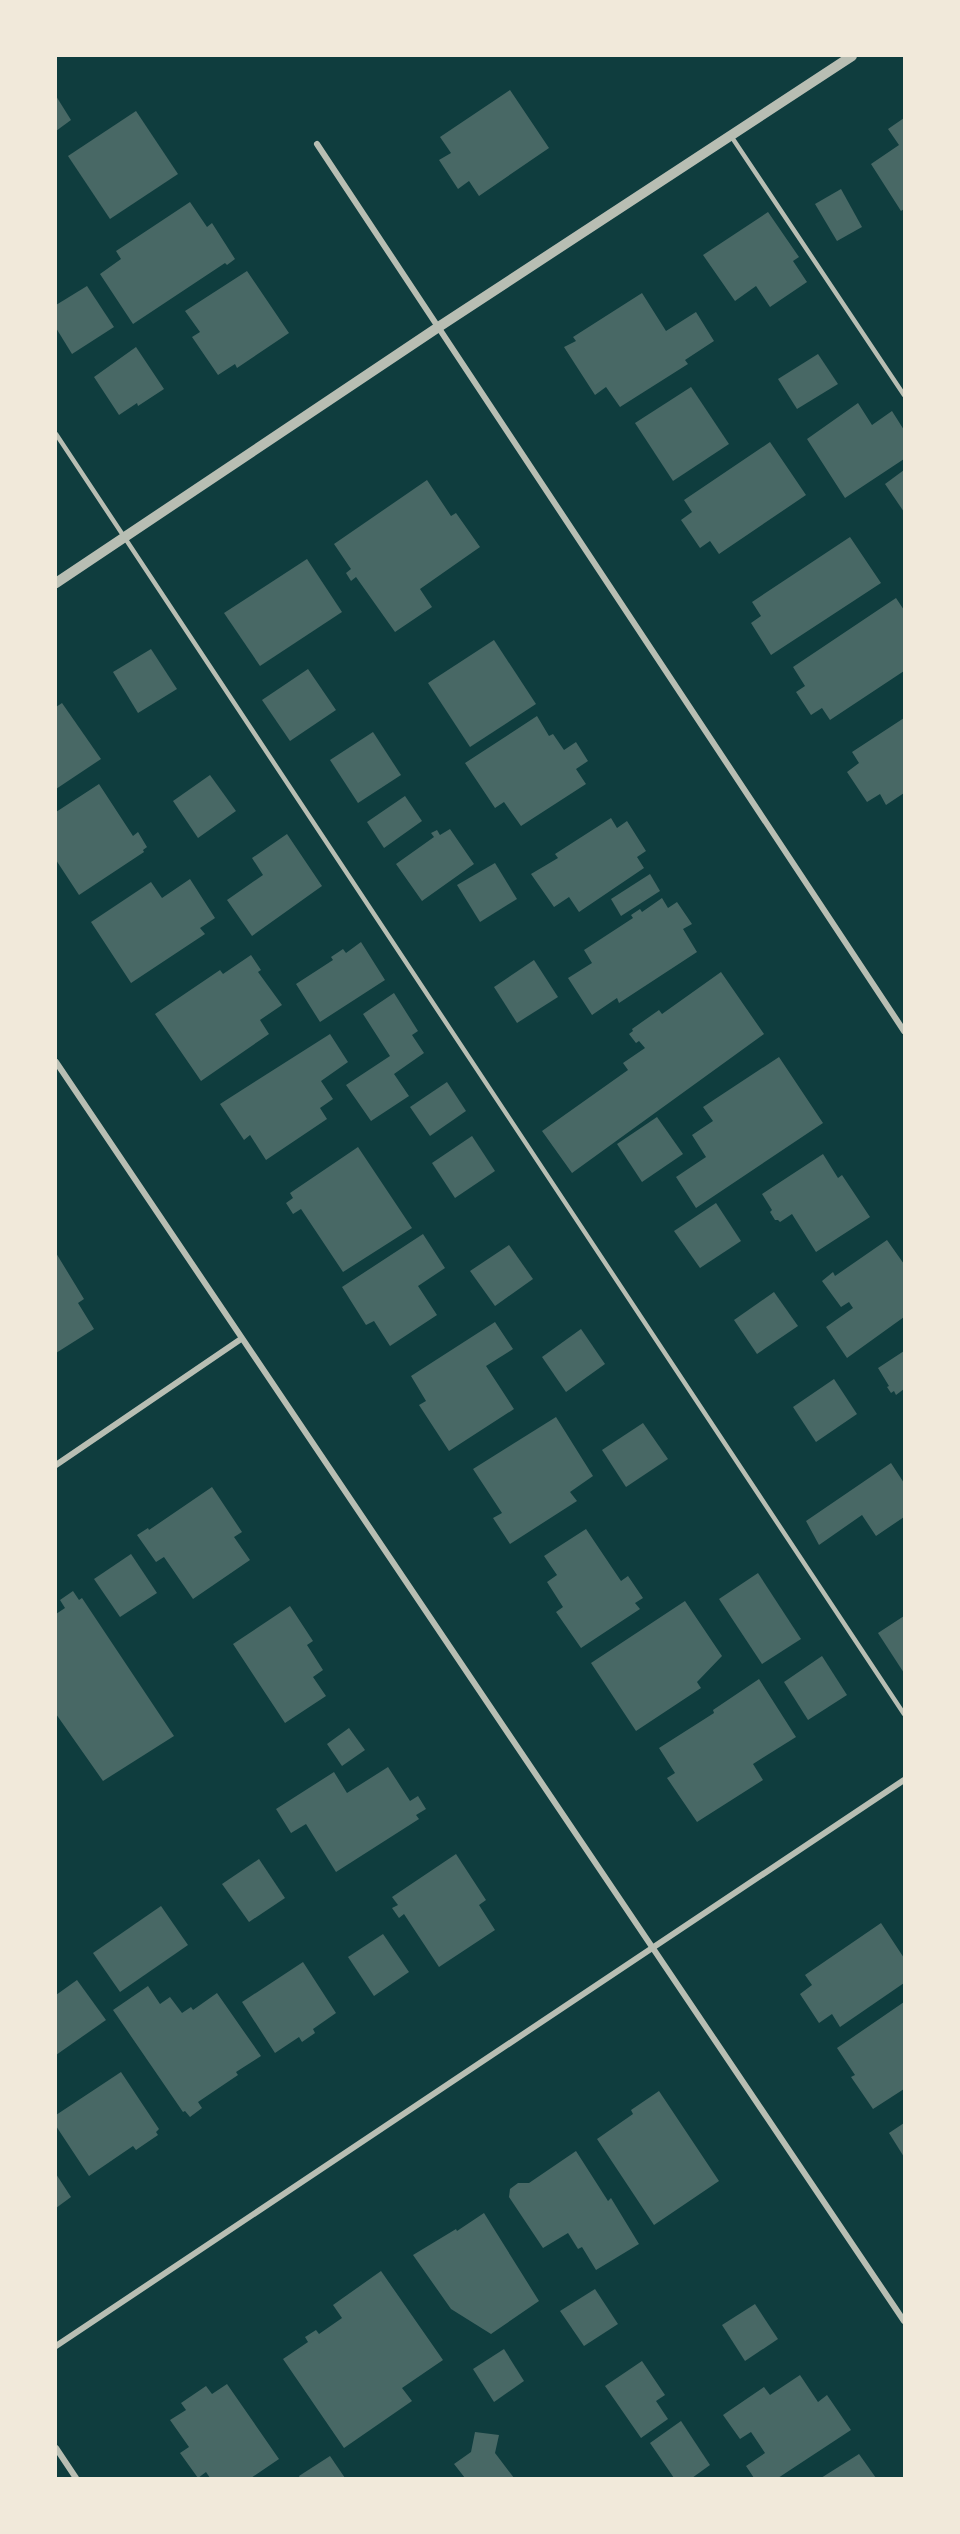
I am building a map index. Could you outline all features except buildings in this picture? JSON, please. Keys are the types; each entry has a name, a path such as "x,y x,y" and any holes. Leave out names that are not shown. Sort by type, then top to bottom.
{"street":[{"path":"56,583 437,328 852,56"},
{"path":"317,144 904,1031"},
{"path":"56,1062 904,2321"},
{"path":"56,1465 241,1339"},
{"path":"56,2346 904,1780"},
{"path":"56,2448 75,2478"}],"lane":[{"path":"731,135 904,395"},
{"path":"56,434 904,1714"}]}
